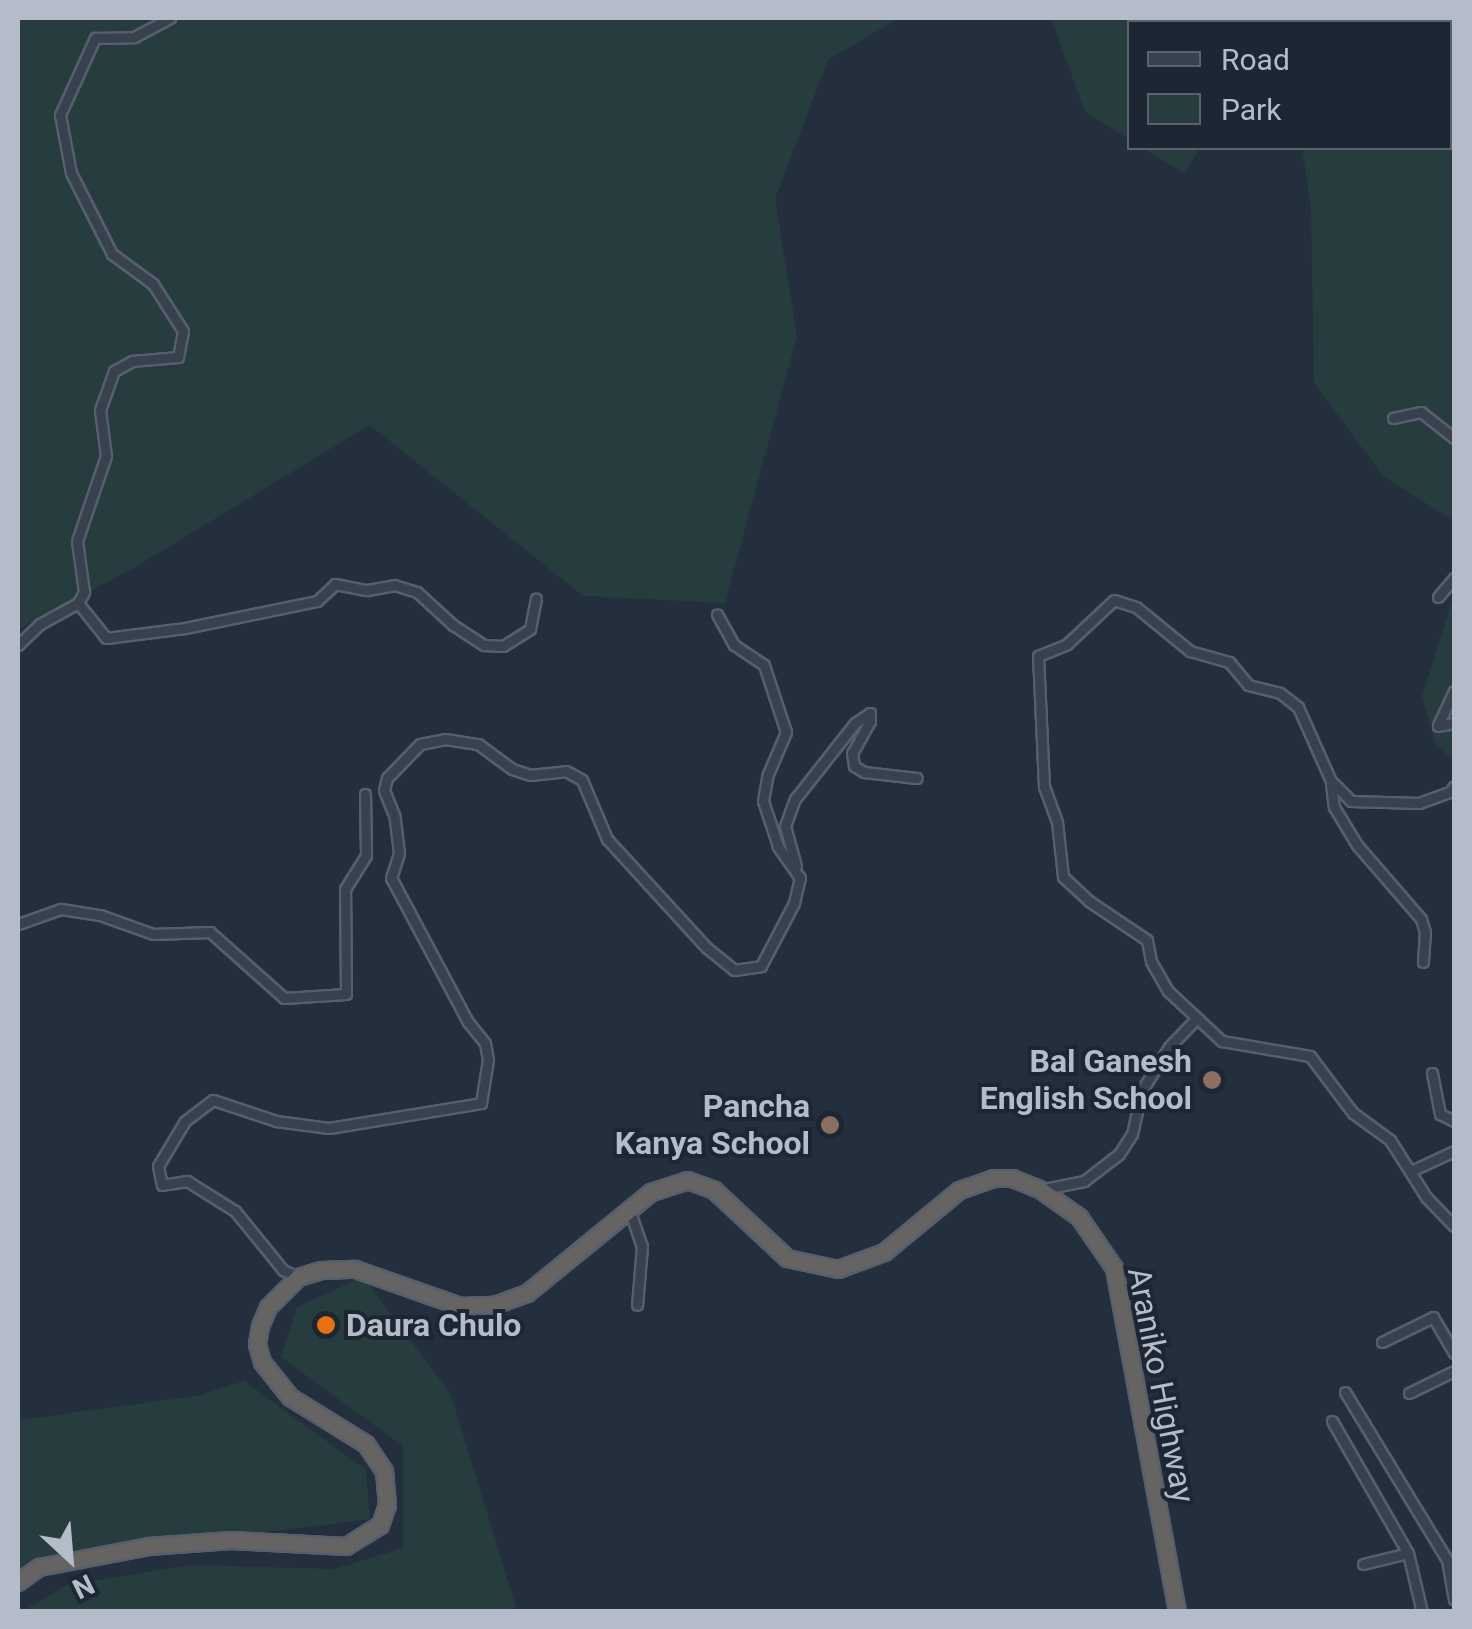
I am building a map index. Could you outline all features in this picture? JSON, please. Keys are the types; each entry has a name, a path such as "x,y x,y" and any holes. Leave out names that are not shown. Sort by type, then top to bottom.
{"highway":[{"name":"Araniko Highway","path":"298,1278 321,1270 355,1269 460,1306 494,1305 527,1293 629,1209 670,1183 698,1182 732,1204 787,1258 838,1269 884,1252 958,1190 976,1182 1012,1178 1041,1190 1080,1217 1114,1268 1177,1612"},
{"path":"18,1582 39,1567 148,1546 217,1540 346,1546 380,1525 388,1505 384,1471 366,1444 290,1398 262,1362 257,1344 268,1307 298,1278"}],"street":[{"path":"18,645 40,624 78,603 84,592 77,541 106,456 100,410 114,371 132,361 178,357 183,332 154,284 112,254 71,173 60,115 94,38 134,37 170,18"},
{"path":"1393,418 1422,412 1454,438"},
{"path":"1438,597 1454,578"},
{"path":"78,603 106,638 185,628 318,601 335,584 367,590 394,586 417,592 453,626 484,645 504,646 530,629 536,599"},
{"path":"1423,962 1425,932 1420,919 1344,824 1334,806 1331,781 1298,707 1280,692 1248,685 1229,662 1190,651 1136,607 1114,600 1066,644 1038,656 1044,787 1057,822 1063,877 1089,901 1147,940 1151,961 1168,990 1222,1041 1310,1056 1354,1114 1390,1140 1454,1227"},
{"path":"717,614 734,645 764,665 778,700 786,732 768,774 763,800 778,846 800,878"},
{"path":"1454,691 1438,726 1454,723"},
{"path":"298,1278 283,1270 236,1211 187,1181 162,1185 158,1166 185,1121 213,1100 276,1121 329,1128 400,1120 481,1103 488,1060 485,1043 468,1022 391,878 399,853 394,815 384,790 387,778 420,744 445,738 478,744 512,769 530,775 566,771 582,780 606,839 707,948 734,970 761,966 794,903 800,878 785,826 794,799 854,724 870,712 870,721 852,753 854,766 864,772 917,778"},
{"path":"1331,781 1351,801 1388,805 1419,802 1450,792 1454,786"},
{"path":"18,924 60,910 100,915 153,934 210,932 284,998 346,994 345,890 366,854 365,794"},
{"path":"1041,1190 1084,1181 1119,1154 1132,1134 1142,1090 1169,1047 1197,1018"},
{"path":"1432,1073 1440,1114 1454,1121"},
{"path":"1410,1171 1454,1150"},
{"path":"629,1209 642,1246 637,1305"},
{"path":"1382,1342 1433,1317 1454,1353"},
{"path":"1409,1393 1454,1371"},
{"path":"1345,1392 1448,1560 1454,1600"},
{"path":"1332,1421 1408,1554 1422,1612"},
{"path":"1363,1564 1408,1554"}],"green space":[{"path":"18,18 899,18 828,60 775,199 797,336 725,603 583,596 370,425 130,570 18,629"},
{"path":"1051,18 1279,18 1127,20 1127,138 1085,112"},
{"path":"1454,18 1454,521 1383,476 1314,383 1311,208 1302,150 1452,150 1452,20 1284,20"},
{"path":"1146,150 1199,150 1184,173"},
{"path":"1454,594 1454,760 1436,745 1422,697"},
{"path":"363,1277 451,1395 517,1611 21,1612 67,1585 190,1565 334,1569 403,1548 403,1446 281,1357 297,1307"},
{"path":"244,1381 366,1470 370,1519 49,1559 18,1576 19,1420 196,1396"}],"place":[{"name":"Bal Ganesh English School","path":"1212,1080"},
{"name":"Pancha Kanya School","path":"830,1125"},
{"name":"Daura Chulo","path":"326,1325"}]}
